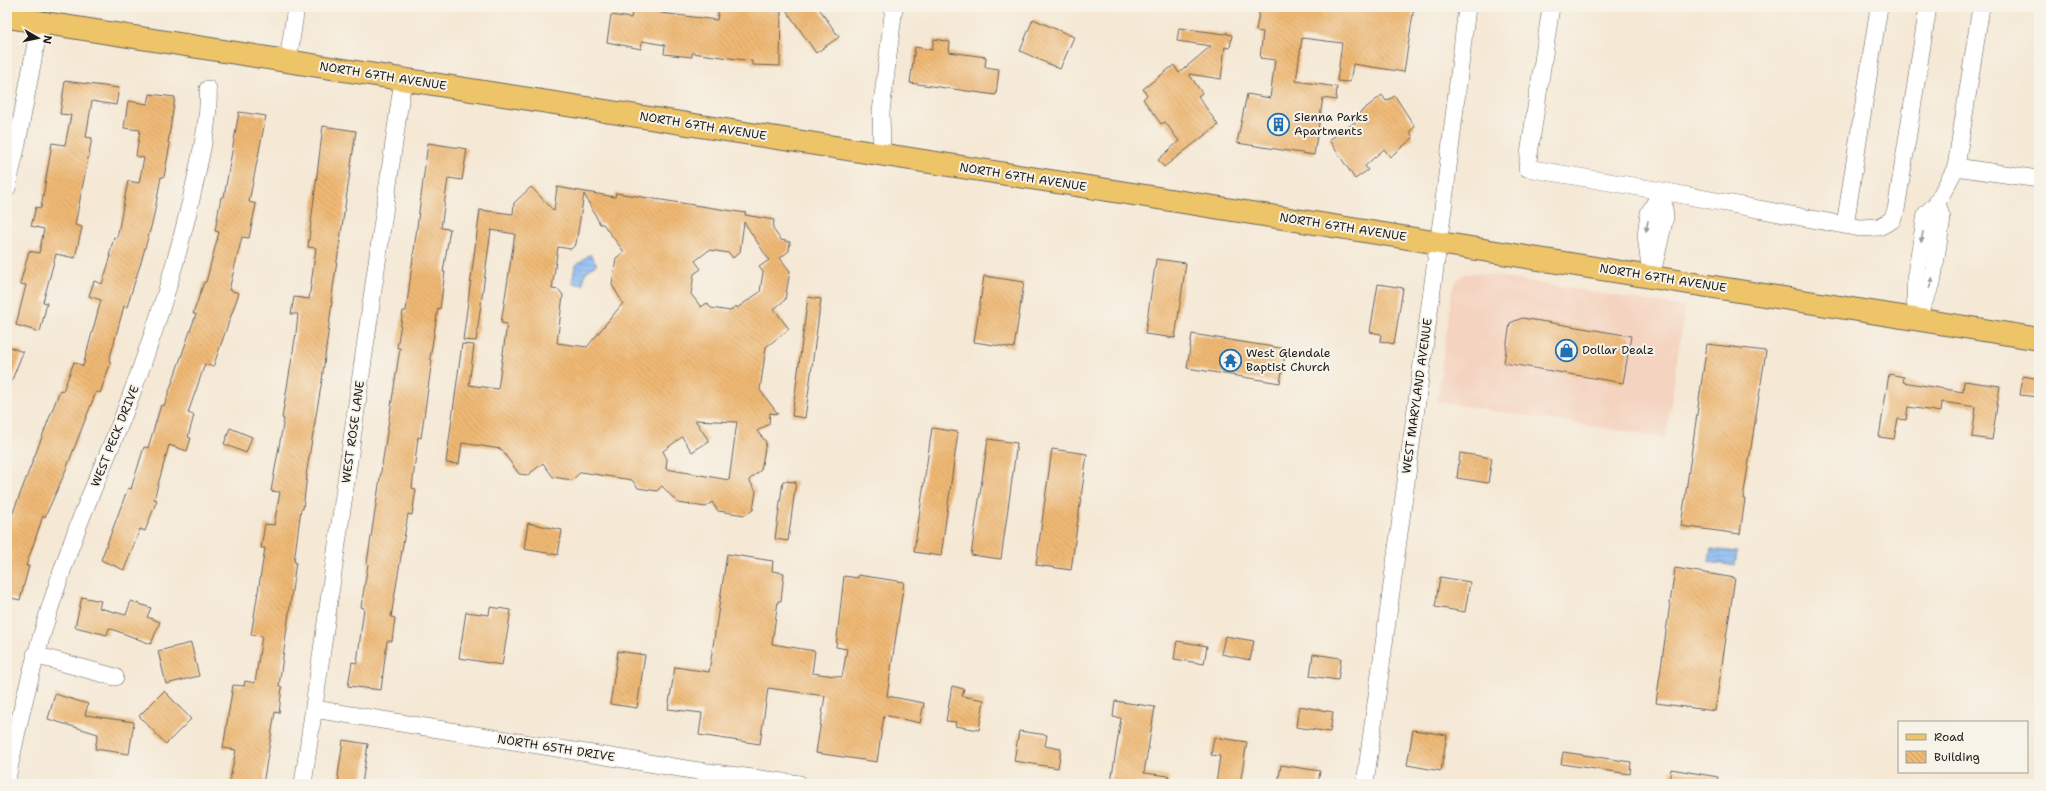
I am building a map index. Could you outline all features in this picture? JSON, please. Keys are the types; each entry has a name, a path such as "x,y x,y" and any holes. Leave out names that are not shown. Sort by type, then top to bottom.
{"main road":[{"name":"NORTH 67TH AVENUE","path":"7,17 1438,242 2039,339"}],"street":[{"path":"288,61 296,7"},
{"path":"882,154 881,112 894,7"},
{"name":"WEST MARYLAND AVENUE","path":"1365,784 1438,242 1467,7"},
{"path":"1551,7 1526,168 1662,190 1860,228 1879,227 1892,220 1896,210 1928,7"},
{"path":"1845,225 1879,7"},
{"path":"1916,319 1932,283 1942,219 1938,203 1956,167 1981,7"},
{"path":"7,188 19,137 40,22"},
{"name":"WEST ROSE LANE","path":"303,784 402,79"},
{"name":"WEST PECK DRIVE","path":"7,779 35,655 66,561 124,415 165,296 184,227 197,171 209,102 208,89"},
{"path":"1956,167 2039,179"},
{"path":"1651,276 1646,235 1650,213 1662,190"},
{"path":"35,655 115,678"},
{"name":"NORTH 65TH DRIVE","path":"314,708 692,770 799,784"}],"shaded area":[{"path":"1477,273 1685,307 1666,438 1437,402 1452,290 1458,279 1465,274"}],"water":[{"path":"590,254 597,264 585,273 583,285 572,283 575,266"},
{"path":"1711,549 1737,552 1735,566 1709,562"}],"building":[{"path":"633,7 662,7 661,13 717,20 719,7 740,7 747,8 747,10 781,11 780,66 752,65 752,61 692,53 692,57 664,54 665,45 642,41 641,49 607,42 611,15 631,18"},
{"path":"784,7 818,7 839,37 816,53"},
{"path":"1260,7 1414,7 1404,72 1353,64 1350,82 1337,81 1342,43 1302,38 1296,81 1337,87 1336,100 1323,98 1314,155 1237,143 1247,94 1270,98 1275,60 1260,58 1263,32 1256,31"},
{"path":"1033,19 1074,37 1060,69 1020,51"},
{"path":"1179,28 1225,34 1227,32 1227,34 1232,35 1230,48 1225,47 1221,79 1189,74 1202,93 1198,96 1218,125 1164,167 1158,160 1179,141 1165,122 1161,124 1143,99 1147,95 1143,89 1174,65 1179,73 1211,46 1177,41"},
{"path":"934,39 950,42 949,52 986,57 985,67 999,69 996,95 910,83 915,47 932,50"},
{"path":"65,81 119,88 116,105 92,101 86,137 92,138 75,225 82,227 75,258 56,254 43,302 47,303 40,332 16,325 26,285 20,284 29,251 39,253 44,229 31,226 36,207 41,208 52,143 65,145 71,115 60,114"},
{"path":"150,94 175,97 168,143 170,144 164,177 161,177 153,220 127,307 124,306 109,361 111,362 100,393 96,392 63,477 45,517 43,516 26,566 29,566 20,600 7,597 7,528 60,390 63,391 74,362 83,366 101,300 89,296 94,281 102,284 111,256 109,256 114,237 117,238 128,181 139,183 144,158 136,156 140,130 124,128 128,101 148,104"},
{"name":"Sienna Parks Apartments","path":"1382,95 1386,101 1395,96 1415,127 1410,131 1413,138 1390,157 1384,149 1365,166 1368,170 1355,179 1329,140 1361,118 1358,114"},
{"path":"239,112 266,116 249,202 256,204 249,238 242,237 229,290 239,293 213,367 205,364 188,413 194,415 188,437 191,438 187,451 169,445 154,499 157,500 145,531 140,529 124,570 101,560 128,488 131,489 144,447 148,448 161,405 164,406 196,314 193,314 204,282 206,282 219,232 215,231 221,197 224,197"},
{"path":"323,126 356,131 331,302 322,380 306,475 303,509 301,509 294,562 296,562 279,686 282,687 279,713 275,712 263,784 229,784 236,750 223,748 233,685 244,686 245,681 255,683 262,636 251,635 265,548 261,548 265,524 274,525 280,492 271,491 284,419 282,418 296,333 298,314 291,314 294,297 309,299 316,248 308,247"},
{"path":"428,143 467,149 462,180 448,178 441,228 450,229 443,272 445,272 440,309 438,308 430,359 432,360 421,438 418,437 412,488 416,489 412,515 408,514 391,617 395,618 392,641 387,641 381,690 348,686 352,662 357,663 364,608 361,607 367,563 400,348 397,348 403,311 406,311"},
{"path":"531,187 554,211 557,187 615,197 616,193 746,213 745,215 774,220 773,229 781,240 790,242 789,251 780,258 790,271 785,300 774,309 789,329 766,347 760,390 778,414 770,413 769,424 757,431 766,442 761,470 749,480 756,491 753,510 745,515 718,511 712,502 706,507 678,503 662,486 657,491 638,488 632,480 581,472 572,480 553,477 543,463 528,475 519,474 501,449 462,443 459,464 446,463 462,344 474,345 469,385 498,389 507,324 501,323 515,234 491,230 476,341 463,340 480,210 513,214 514,203","holes":["584,194 600,224 603,224 624,252 616,258 612,285 623,303 587,347 557,343 563,295 559,290 552,289 558,247 571,249 576,244","744,222 769,260 759,267 763,272 760,292 737,308 736,306 730,311 711,308 707,303 701,307 691,294 694,274 701,269 695,261 709,250 729,253 733,258 740,252","695,420 737,422 729,480 666,469 667,459 663,451 682,437 692,452 709,441"]},
{"path":"1156,259 1186,263 1175,338 1145,334"},
{"path":"984,276 1024,282 1014,348 974,342"},
{"path":"1378,284 1403,288 1394,344 1380,341 1381,334 1370,332"},
{"path":"808,297 821,299 805,418 792,416"},
{"name":"Dollar Dealz","path":"1522,318 1631,336 1623,383 1504,363 1510,323"},
{"path":"1192,334 1286,349 1280,383 1187,368"},
{"path":"1707,344 1766,351 1743,499 1745,499 1740,534 1681,526"},
{"path":"7,346 23,352 8,390 7,390"},
{"path":"1889,374 1904,377 1903,382 1963,392 1964,381 2000,386 1992,440 1972,437 1976,407 1942,402 1941,412 1908,407 1906,420 1898,419 1894,439 1879,437"},
{"path":"2023,376 2039,379 2039,397 2020,395"},
{"path":"230,428 252,437 246,453 224,444"},
{"path":"932,428 958,432 941,556 914,552"},
{"path":"988,439 1017,443 1001,559 971,555"},
{"path":"1052,449 1087,454 1071,570 1036,565"},
{"path":"1460,453 1492,458 1488,483 1457,478"},
{"path":"783,481 796,482 788,541 775,539"},
{"path":"528,523 562,530 558,555 524,549"},
{"path":"727,554 773,561 772,571 784,573 781,601 778,601 772,644 815,651 812,673 842,677 847,649 836,647 844,576 858,578 858,575 904,582 887,696 924,703 920,723 884,715 877,762 816,753 825,696 768,688 760,744 699,735 702,713 668,709 675,667 709,672"},
{"path":"1675,568 1735,578 1715,711 1656,703"},
{"path":"1440,577 1470,582 1465,612 1435,607"},
{"path":"82,597 101,601 99,608 126,615 131,601 151,608 147,617 160,622 151,644 109,628 107,635 75,627"},
{"path":"490,607 511,610 502,665 459,658 466,612 489,615"},
{"path":"1225,636 1254,641 1250,660 1221,654"},
{"path":"1177,641 1207,646 1204,664 1174,659"},
{"path":"191,643 199,676 166,684 158,651"},
{"path":"618,651 645,655 637,708 610,704"},
{"path":"1313,654 1341,658 1338,680 1310,676"},
{"path":"952,686 964,689 962,696 984,700 979,730 955,726 956,722 946,721"},
{"path":"164,691 191,719 166,744 139,716"},
{"path":"55,694 88,704 85,715 134,722 129,754 95,749 98,734 48,719"},
{"path":"1115,701 1155,707 1144,773 1169,776 1168,784 1126,784 1111,782 1121,718 1113,717"},
{"path":"1299,706 1333,712 1330,732 1296,727"},
{"path":"1413,730 1447,735 1441,771 1407,765"},
{"path":"1019,731 1047,735 1045,746 1061,749 1058,768 1014,761"},
{"path":"1214,737 1247,742 1240,784 1216,784 1220,756 1211,755"},
{"path":"343,740 368,744 362,784 338,784"},
{"path":"1563,752 1631,762 1630,774 1561,764"},
{"path":"1281,765 1320,771 1318,784 1278,784"},
{"path":"1671,769 1718,777 1717,784 1684,784 1669,781"}],"place":[{"name":"Sienna Parks Apartments","path":"1279,124"},
{"name":"Dollar Dealz","path":"1567,350"},
{"name":"West Glendale Baptist Church","path":"1231,360"}]}
